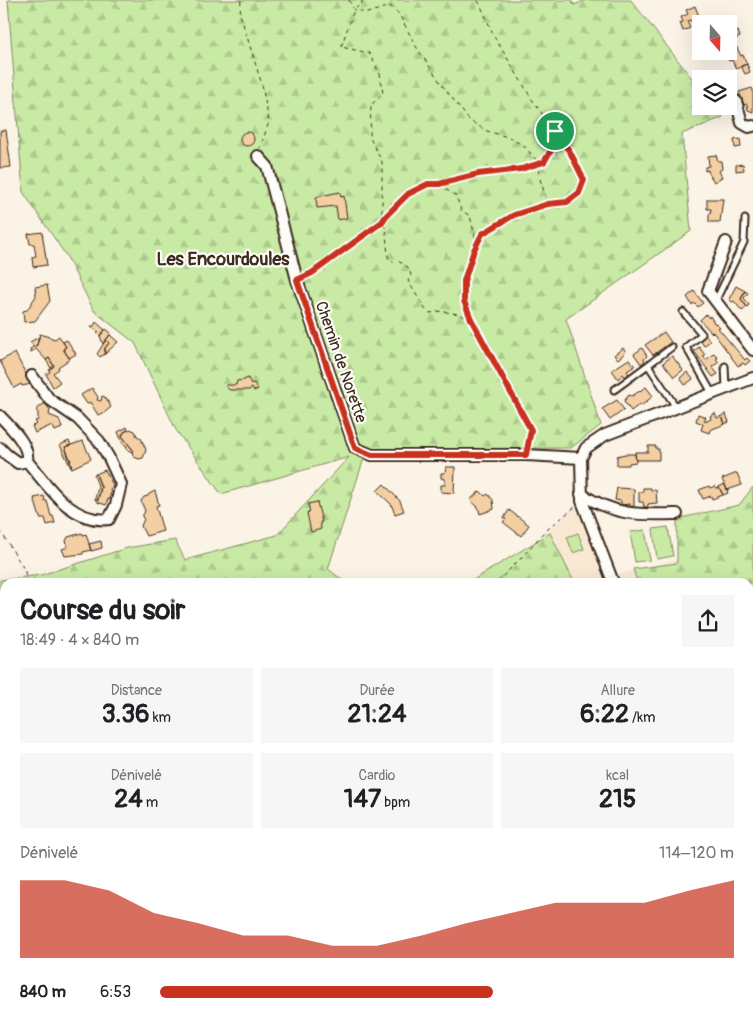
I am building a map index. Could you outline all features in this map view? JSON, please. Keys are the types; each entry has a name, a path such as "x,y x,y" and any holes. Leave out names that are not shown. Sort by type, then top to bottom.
{"street":[{"path":"737,104 742,122 749,127 753,126"},
{"name":"Chemin de Norette","path":"258,156 267,166 297,280 355,448 372,455 526,455 581,458"},
{"path":"726,242 708,291 753,350"},
{"path":"0,416 23,444 28,455 27,461 61,501 78,514 98,520 109,519 116,505 121,484 110,458 99,441 78,418 49,399 32,376"},
{"path":"612,578 582,498 581,458 586,448 605,434 753,378"},
{"path":"0,448 18,462 27,461"},
{"path":"582,498 626,514 677,514"}],"lane":[{"path":"716,300 744,242 745,219"},
{"path":"683,312 702,334 686,346 712,394"},
{"path":"614,390 672,347"},
{"path":"648,365 676,408"},
{"path":"725,366 726,388"}],"path":[{"path":"241,0 240,14 262,85 268,122 258,156"},
{"path":"349,0 354,10"},
{"path":"362,0 362,3 354,10 341,46 369,53 380,74 383,94 371,105 370,138 382,162 382,222 387,230 388,257 392,262 398,261 408,267 411,275 408,281 430,313 441,311 471,319"},
{"path":"474,250 482,234 514,215 548,204 567,202 579,193 584,180 570,152 528,93 496,38 477,0"},
{"path":"354,10 367,13 390,6 399,14 417,48 442,85 470,121 487,131 511,138 525,147 539,163 540,179 548,204"},
{"path":"297,280 312,273 382,222 408,194 428,184 439,184 478,174 521,169 544,162 553,147 555,131"},
{"path":"439,184 456,196 461,210 470,216 476,240 464,281 464,301 471,319 531,430 526,455"},
{"path":"501,578 543,533 582,498"},
{"path":"0,530 20,563 26,578"}],"shaded area":[{"path":"580,502 614,576 753,538 753,578 501,578 524,557 544,534"}],"green space":[{"path":"8,0 572,0 574,5 586,0 631,0 692,78 692,115 721,115 723,117 682,134 691,231 566,319 601,425 571,448 367,449 328,569 340,578 16,578 41,575 127,548 175,540 185,560 277,535 349,457 221,494 176,430 135,343 94,311 67,257 23,192"},
{"path":"753,487 753,578 636,578 633,569 677,563 677,519 739,505"},
{"path":"668,527 673,556 657,559 653,529"},
{"path":"645,530 650,560 635,562 630,532"},
{"path":"550,533 572,578 477,578"},
{"path":"578,533 584,549 573,553 567,537"}],"building":[{"path":"695,6 698,15 692,15 692,22 687,21 690,28 683,31 680,23 683,22 681,17 688,14 686,10"},
{"path":"738,50 741,56 743,55 747,64 736,69 732,60 738,60"},
{"path":"747,64 750,72 745,74 741,66"},
{"path":"752,88 753,112 748,110 747,104 744,105 739,92"},
{"path":"6,130 11,167 0,168 0,131"},
{"path":"244,132 250,132 254,139 250,146 244,146 240,142 240,136"},
{"path":"740,139 741,147 735,148 734,140"},
{"path":"716,155 718,161 721,161 722,169 719,171 722,177 714,182 708,170 705,171 705,167 709,166 708,156"},
{"path":"743,164 744,170 736,171 736,165"},
{"path":"340,192 341,197 344,196 347,218 338,220 336,206 317,208 316,197"},
{"path":"707,199 723,199 720,222 709,222 711,209 707,209"},
{"path":"42,232 47,265 33,267 32,257 36,256 34,244 30,244 28,234"},
{"path":"47,285 50,301 35,321 24,322 23,311 27,310 36,296 35,287"},
{"path":"736,286 745,291 741,299 747,307 742,311 734,301 732,302 729,299"},
{"path":"694,291 703,303 698,307 694,303 692,305 687,297"},
{"path":"745,291 748,293 744,298 749,305 747,307 741,299"},
{"path":"706,314 720,327 718,328 745,360 747,358 750,361 745,365 743,363 738,366 713,332 700,320"},
{"path":"96,322 105,330 100,336 97,333 99,332 91,327"},
{"path":"106,329 111,333 103,344 100,336"},
{"path":"664,332 671,342 653,355 645,345"},
{"path":"40,334 55,339 59,336 66,347 63,349 70,359 53,373 60,382 53,387 46,374 54,366 49,358 46,360 36,349 31,352 30,349 37,345"},
{"path":"110,335 118,342 105,354 105,348 109,343 106,340"},
{"path":"706,335 710,341 704,346 700,340"},
{"path":"39,337 37,345 34,347 30,342"},
{"path":"67,340 76,354 69,358 63,349 66,347 63,342"},
{"path":"106,340 109,343 105,348 105,354 100,357 97,354"},
{"path":"699,347 706,360 714,353 718,358 716,359 719,362 712,367 718,374 713,377 694,351"},
{"path":"623,348 626,352 618,359 614,355"},
{"path":"642,348 647,356 641,364 634,354"},
{"path":"15,353 31,384 22,386 21,384 14,388 0,361"},
{"path":"672,356 683,370 674,377 663,363"},
{"path":"49,358 54,366 51,368 46,360"},
{"path":"629,359 635,366 627,371 629,374 625,377 623,374 618,379 612,370"},
{"path":"687,372 693,379 685,385 680,378"},
{"path":"248,378 251,384 254,383 258,389 254,391 252,388 249,390 230,390 226,387 226,385 236,385 237,381"},
{"path":"646,387 653,396 641,406 640,404 631,411 624,401 629,395 632,396"},
{"path":"92,388 98,397 97,400 101,401 102,396 105,397 111,407 103,414 98,415 90,402 87,404 81,395"},
{"path":"617,400 624,410 610,420 602,409"},
{"path":"45,403 50,410 49,415 59,419 62,428 55,431 52,425 35,433 32,426 37,424 35,421 38,420 36,410"},
{"path":"715,413 717,418 722,416 725,424 710,430 709,433 701,430 703,424 696,421 698,414 706,417 704,420 707,421"},
{"path":"726,414 729,422 725,424 722,416"},
{"path":"127,427 128,430 122,436 133,450 132,452 126,449 127,446 123,444 118,432"},
{"path":"130,429 135,431 137,436 141,438 146,450 143,458 134,457 133,450 122,436 124,432"},
{"path":"69,441 71,445 65,447 72,468 60,445"},
{"path":"83,441 91,459 72,468 65,447"},
{"path":"648,446 656,446 656,449 659,449 659,460 636,460 635,452 648,452"},
{"path":"635,454 636,462 629,463 629,465 617,465 617,456"},
{"path":"446,467 455,467 454,493 441,492 441,485 445,485 445,479 441,478 441,473 445,473"},
{"path":"105,470 113,485 112,489 110,489 109,500 106,505 97,502 101,487 96,474"},
{"path":"737,473 742,485 727,490 722,479"},
{"path":"96,474 101,487 98,500 95,500 98,486 94,475"},
{"path":"384,484 400,501 404,511 395,514 391,504 377,491"},
{"path":"725,484 728,493 723,495 719,487"},
{"path":"709,486 710,488 719,487 723,495 712,499 711,496 703,499 699,490"},
{"path":"617,488 634,489 634,506 630,507 630,504 621,505 621,501 615,500"},
{"path":"643,488 656,490 657,503 648,504 648,507 644,507 643,502 639,502 639,492 643,492"},
{"path":"155,491 159,505 156,506 163,531 146,536 141,526 145,511 141,501 144,497"},
{"path":"480,491 485,496 488,494 493,500 494,509 480,514 478,507 470,500"},
{"path":"44,496 55,523 47,525 45,518 40,518 34,498"},
{"path":"317,502 322,522 320,522 321,529 311,532 307,513 310,512 308,504"},
{"path":"509,510 529,525 521,536 503,522"},
{"path":"82,533 83,535 86,534 91,550 83,552 83,554 65,556 62,549 68,547 66,541 68,537"},
{"path":"101,541 102,548 91,551 89,544"}],"district":[{"name":"Les Encourdoules","path":"223,259"}],"route":[{"path":"555,131 570,152 584,180 579,193 567,202 548,204 514,215 482,234 474,250 464,281 464,301 471,319 531,430 526,455 395,456 372,455 355,448 297,280 312,273 382,222 408,194 428,184 439,184 478,174 521,169 544,162 553,147 555,131"}]}
